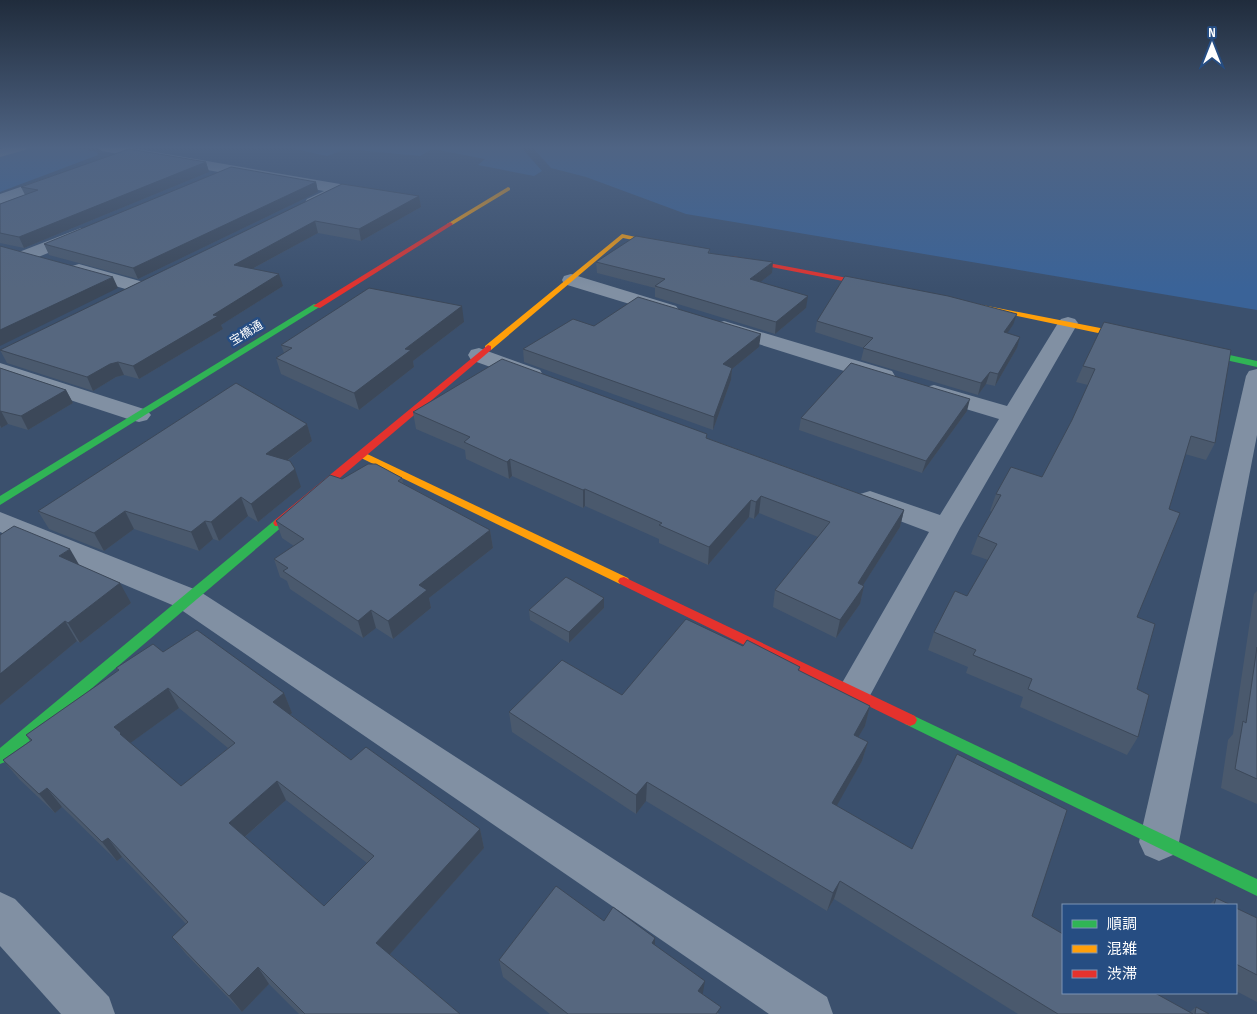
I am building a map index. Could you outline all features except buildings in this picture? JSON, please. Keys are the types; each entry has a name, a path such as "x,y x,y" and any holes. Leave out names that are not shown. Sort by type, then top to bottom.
{"street":[{"path":"0,199 13,194"},
{"path":"297,210 329,194"},
{"name":"宝橋通","path":"0,501 499,194"},
{"path":"97,226 17,254 140,287"},
{"path":"0,757 363,455 622,236 680,247"},
{"path":"728,257 893,289"},
{"path":"114,300 158,278"},
{"path":"571,280 1012,416"},
{"path":"961,302 1144,339"},
{"path":"854,693 946,528 1068,323"},
{"path":"1181,347 1257,364"},
{"path":"479,355 554,383"},
{"path":"0,370 139,414"},
{"path":"1158,842 1257,376"},
{"path":"363,455 1158,842 1257,888"},
{"path":"852,494 946,528"},
{"path":"0,521 188,599 810,1014"},
{"path":"0,914 92,1014"}],"shaded area":[{"path":"633,194 1257,194 1257,310 686,214"}],"traffic: fast":[{"path":"0,501 317,306"},
{"path":"1193,350 1257,364"},
{"path":"0,757 279,523"},
{"path":"910,720 1257,888"}],"traffic: slow":[{"path":"450,224 499,194"},
{"path":"488,348 622,236 668,245"},
{"path":"970,304 1136,338"},
{"path":"363,455 624,581"}],"traffic: jam":[{"path":"317,306 450,224"},
{"path":"735,258 879,286"},
{"path":"279,523 488,348"},
{"path":"624,581 910,720"}]}
